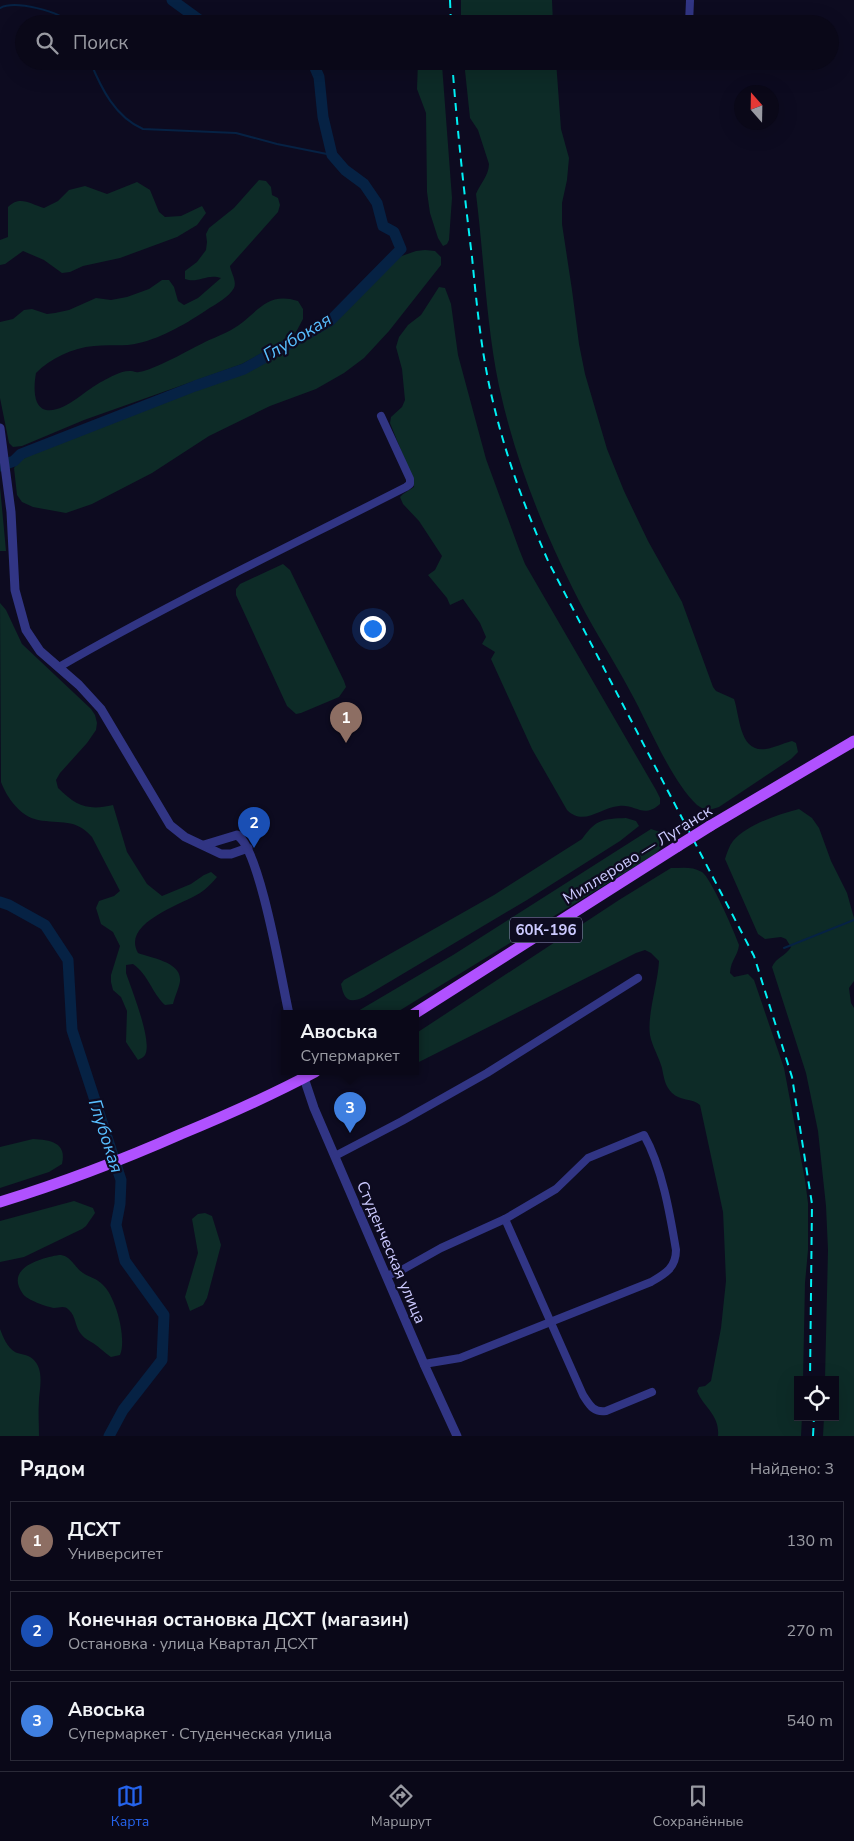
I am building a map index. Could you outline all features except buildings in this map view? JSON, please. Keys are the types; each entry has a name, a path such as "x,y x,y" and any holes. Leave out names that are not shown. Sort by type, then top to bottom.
{"main road":[{"name":"Миллерово — Луганск","path":"419,1011 710,826 854,741"},
{"path":"0,1202 78,1176 146,1150 248,1106 303,1075"}],"street":[{"path":"689,15 690,0"},
{"path":"59,667 107,639 406,488 410,484 410,479 381,416"},
{"path":"0,428 7,476 14,584 16,597 29,635 40,651 80,684 100,709 128,752 166,820 179,833 216,852 226,855 248,848"},
{"path":"204,845 237,835 242,838 248,848 263,894 288,1010"},
{"path":"335,1156 402,1121 486,1073 638,978"},
{"name":"Студенческая улица","path":"303,1075 314,1108 457,1436"},
{"path":"386,1276 400,1271 440,1248 505,1219 556,1189 588,1158 644,1135 650,1146 657,1163 676,1250 674,1264 664,1275 651,1282 460,1358 424,1364"},
{"path":"505,1219 583,1395 594,1410 599,1412 606,1411 652,1392"}],"green space":[{"path":"461,0 552,0 553,15 461,15"},
{"path":"418,70 442,70 452,198 449,240 443,246 438,238 430,213 427,192 426,113 417,89"},
{"path":"465,70 557,70 561,129 569,158 562,203 562,224 585,374 607,449 624,491 648,541 682,602 713,687 716,691 734,699 742,732 750,745 757,749 766,749 792,741 796,743 798,752 791,759 719,807 708,809 697,805 678,781 573,589 539,515 512,438 499,386 488,314 476,194 486,176 489,164 478,130 470,118"},
{"path":"259,180 266,181 271,187 272,195 278,198 280,205 278,212 230,266 235,285 229,294 218,303 175,329 148,341 133,344 86,347 70,351 55,358 36,373 36,400 41,408 46,410 61,408 116,374 128,371 138,372 153,368 227,332 272,300 288,299 298,301 303,309 303,319 295,334 242,364 84,420 22,446 13,447 9,443 0,398 0,322 13,319 24,310 32,309 47,314 55,313 69,310 96,298 111,300 127,297 149,289 162,280 169,280 174,287 178,301 184,305 198,298 221,278 211,277 190,280 185,279 185,271 197,262 206,250 206,234 209,228 234,208"},
{"path":"137,182 150,190 159,212 165,217 181,216 202,206 206,213 197,225 177,237 120,258 83,266 70,272 62,273 44,260 23,251 5,264 0,265 0,240 8,237 8,207 12,203 21,201 44,208 58,201 69,190 85,186 107,194"},
{"path":"425,250 435,251 441,257 441,265 389,331 364,358 344,373 316,389 270,406 209,436 152,473 92,504 66,513 33,507 22,502 17,495 14,468 19,461 32,454 176,397 239,375 316,335 334,323 393,259"},
{"path":"439,287 445,288 451,304 458,355 486,459 525,564 656,790 660,798 660,804 654,808 644,811 619,806 593,815 580,817 573,815 567,810 532,749 491,659 495,652 482,644 486,637 480,623 463,599 450,605 447,598 428,575 435,570 442,556 419,521 403,504 400,497 414,487 413,480 390,423 391,417 402,407 405,400 402,369 396,347 399,337 408,325 421,315"},
{"path":"0,487 6,551 0,551"},
{"path":"283,564 290,570 346,687 339,697 296,714 287,706 236,595 236,589 240,584"},
{"path":"0,603 6,610 22,644 91,709 95,715 96,730 60,773 56,780 58,788 83,806 104,807 113,805 127,852 147,884 162,896 191,884 211,872 217,877 200,893 156,916 145,924 138,933 135,942 138,953 171,965 176,969 180,981 173,1004 165,1005 138,968 133,964 126,965 126,973 144,1027 146,1039 147,1048 145,1055 138,1060 126,1042 127,1011 121,997 113,990 111,982 111,975 120,946 113,932 101,924 96,908 99,901 114,896 120,891 92,837 86,831 74,824 38,820 25,815 15,806 1,782"},
{"path":"799,809 812,818 819,828 831,861 847,893 854,918 854,981 849,988 851,1003 854,1008 854,1436 823,1436 824,1421 839,1421 839,1376 825,1376 828,1250 826,1206 818,1131 806,1073 772,967 791,947 786,939 781,937 765,939 758,934 725,859 729,847 739,835 772,817"},
{"path":"626,818 636,821 639,826 620,841 527,900 364,997 351,1000 344,994 341,984 344,980 494,895 582,839 592,827 601,821"},
{"path":"651,829 660,832 662,839 661,848 654,855 401,1010 360,1010 453,955"},
{"path":"671,868 694,869 706,876 728,918 739,945 730,973 734,977 748,974 754,980 784,1068 805,1180 808,1203 808,1250 805,1283 803,1376 794,1376 794,1421 802,1421 801,1436 718,1436 717,1422 697,1391 699,1387 705,1386 711,1381 721,1328 726,1281 723,1212 700,1105 675,1096 668,1088 651,1039 649,1027 659,961 645,950 636,953 419,1062 419,1031"},
{"path":"33,1139 45,1140 60,1147 63,1157 62,1164 49,1172 0,1188 0,1147"},
{"path":"74,1201 93,1208 95,1213 86,1226 24,1257 0,1262 0,1221"},
{"path":"205,1213 212,1216 221,1245 207,1298 203,1305 190,1311 185,1297 198,1253 192,1219 198,1214"},
{"path":"59,1255 67,1257 80,1271 99,1281 108,1291 119,1318 122,1339 120,1355 111,1357 83,1337 73,1315 67,1308 47,1306 33,1301 23,1294 18,1285 18,1277 21,1271 35,1262"},
{"path":"0,1329 12,1350 30,1357 35,1361 40,1371 39,1436 0,1436"}],"waterway":[{"name":"Глубокая","path":"172,0 193,15"},
{"path":"0,8 16,5 26,6 57,15"},
{"path":"94,70 110,101 124,117 143,129 236,133 277,144 332,155"},
{"name":"Глубокая","path":"0,466 14,461 21,454 195,386 244,369 330,321 401,249 394,232 383,226 377,203 364,184 345,170 332,155 323,117 319,77 316,70"},
{"name":"Глубокая","path":"0,902 45,925 68,960 72,1030 121,1180 120,1204 116,1225 125,1261 164,1315 162,1360 123,1410 109,1436"},
{"path":"784,948 854,920"}],"railway":[{"path":"450,0 451,15"},
{"path":"453,70 481,334 490,391 512,469 549,563 754,956 792,1077 812,1204 810,1376"},
{"path":"813,1436 814,1421"}],"place":[{"name":"ДСХТ","path":"346,743"},
{"name":"Конечная остановка ДСХТ (магазин)","path":"254,848"},
{"name":"Авоська","path":"350,1133"}]}
